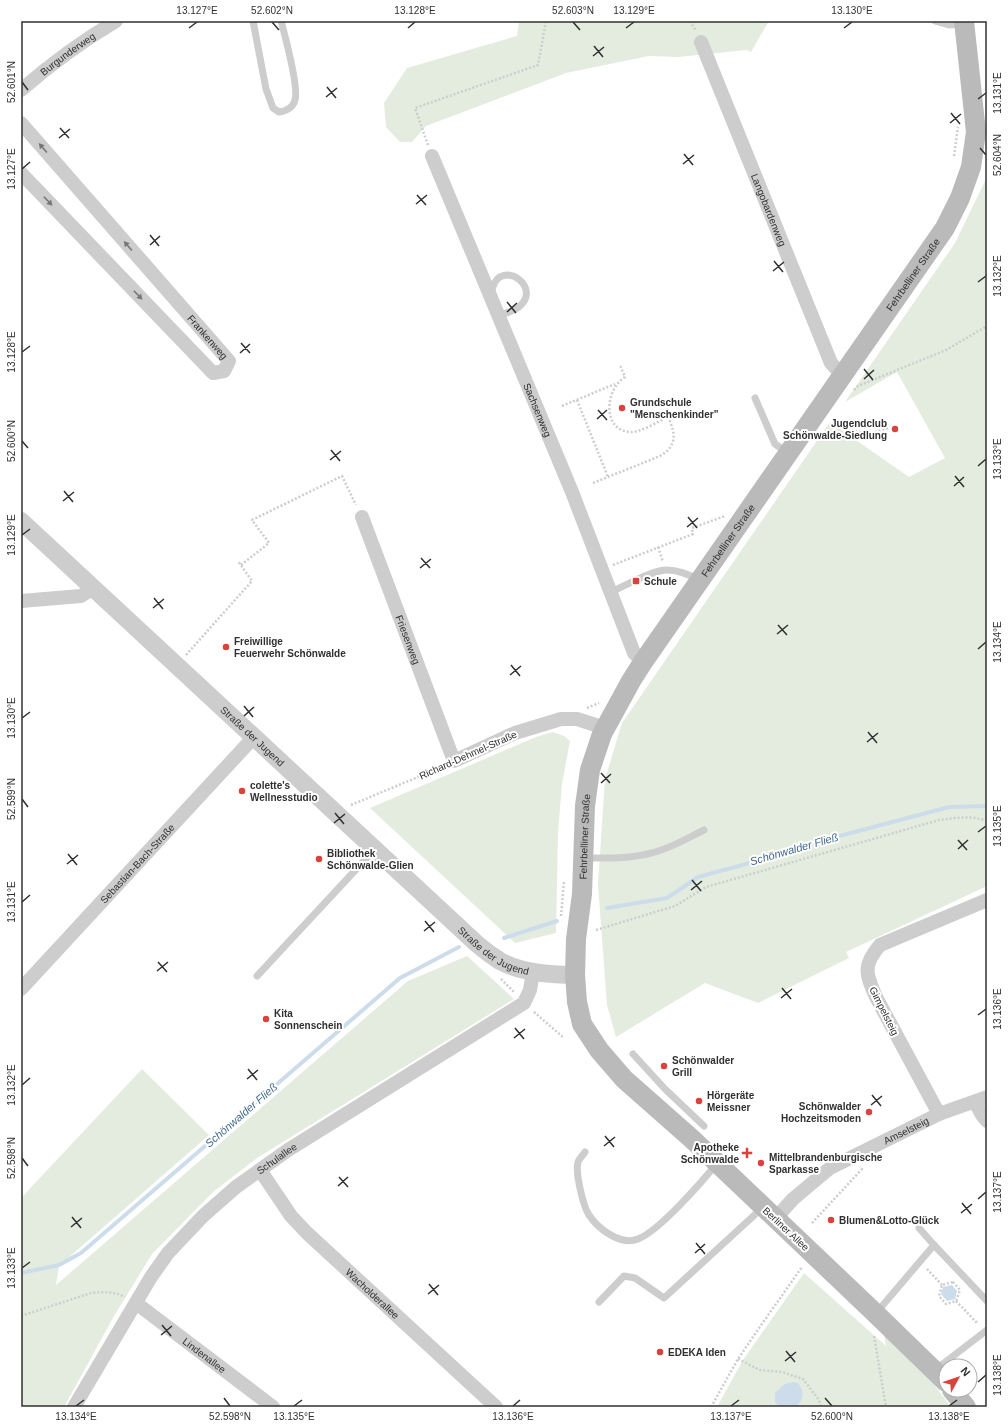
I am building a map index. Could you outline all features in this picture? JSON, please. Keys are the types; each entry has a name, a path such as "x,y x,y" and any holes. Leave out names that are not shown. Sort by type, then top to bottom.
{"main road":[{"name":"Fehrbelliner Straße","path":"624,1079 599,1050 582,1024 577,1002 575,975 576,939 582,894 585,806 590,770 605,728 643,662 945,228 960,198 971,167 976,132 964,23"},
{"name":"Berliner Allee","path":"624,1079 717,1163 874,1321 938,1375"},
{"path":"959,1398 966,1407"}],"street":[{"name":"Burgunderweg","path":"21,90 44,70 87,38 116,21"},
{"name":"Langobardenweg","path":"701,42 831,363 842,375"},
{"name":"Frankenweg","path":"21,123 230,361 224,371 213,373 21,173"},
{"name":"Sachsenweg","path":"432,156 543,420 634,652 643,662"},
{"name":"Friesenweg","path":"362,517 454,761"},
{"name":"Straße der Jugend","path":"21,521 477,944 500,961 511,966 533,972 556,975 575,975"},
{"path":"21,602 81,596 93,588"},
{"name":"Richard-Dehmel-Straße","path":"454,761 515,733 561,719 577,719 605,728"},
{"name":"Sebastian-Bach-Straße","path":"21,990 254,737"},
{"name":"Gimpelsteig","path":"939,1114 876,997 869,980 867,968 872,955 880,945 987,900"},
{"path":"524,1003 530,990 533,972"},
{"name":"Schulallee","path":"74,1407 151,1277 168,1253 202,1216 288,1150 524,1003"},
{"path":"981,1100 982,1115 987,1121"},
{"name":"Amselsteig","path":"768,1213 793,1199 830,1168 939,1114 981,1100"},
{"name":"Wacholderallee","path":"260,1170 291,1216 307,1233 496,1407"},
{"name":"Lindenallee","path":"136,1303 273,1407"}],"lane":[{"path":"253,21 266,89 273,108 279,112 286,111 292,106 295,99 294,78 280,21"},
{"path":"935,21 949,25 964,23"},
{"path":"490,296 495,282 504,276 510,275 516,277 524,284 526,296 520,306 498,316"},
{"path":"755,398 775,444 788,454"},
{"path":"611,592 652,573 666,570 689,574 700,580"},
{"path":"583,858 624,858 655,852 684,841 704,830"},
{"path":"257,976 375,849"},
{"path":"633,1054 665,1089 704,1126"},
{"path":"585,1152 578,1161 577,1171 588,1214 597,1226 624,1240 637,1239 649,1232 668,1216 717,1163"},
{"path":"599,1302 624,1276 635,1278 664,1298 768,1213"},
{"path":"919,1228 987,1301"},
{"path":"874,1321 934,1244"},
{"path":"959,1358 986,1331"}],"path":[{"path":"432,156 415,108 538,65 546,21"},
{"path":"858,386 946,350 987,326"},
{"path":"593,483 660,456 667,452 674,440 674,433 668,417 634,432 629,432 618,427 612,422 608,410 612,392 618,381 625,377 620,365"},
{"path":"562,406 617,384"},
{"path":"577,400 608,478"},
{"path":"846,423 854,431 862,433 889,428"},
{"path":"240,565 268,543 252,520 342,476 362,517"},
{"path":"602,569 693,534 692,528 726,515 729,516"},
{"path":"176,665 190,652 252,581 238,561"},
{"name":"Richard-Dehmel-Straße","path":"337,815 346,807 454,761"},
{"path":"596,930 675,906 706,887 932,822 976,817 987,821"},
{"path":"524,1003 564,1038"},
{"path":"812,1223 862,1169 852,1157"},
{"path":"920,1261 942,1285"},
{"path":"711,1407 738,1359 803,1266"},
{"path":"942,1285 953,1282 960,1290 956,1301"},
{"path":"942,1285 938,1296 946,1304 956,1301"},
{"path":"21,1316 72,1299 103,1292 119,1294 136,1303"},
{"path":"956,1301 986,1331"},
{"path":"874,1321 886,1407"},
{"path":"738,1359 760,1370 782,1372 803,1379 819,1400 821,1407"}],"shaded area":[{"path":"519,21 769,21 751,52 746,50 679,57 649,56 566,73 426,126 412,142 400,142 386,127 384,103 407,68 517,36"},
{"path":"987,177 987,886 846,952 849,958 758,1003 705,983 616,1037 607,1005 598,884 605,779 622,723 830,422 909,477 945,458 897,372 845,402 955,243"},
{"path":"553,732 564,736 570,741 562,784 558,833 556,933 515,943 370,808 536,737"},
{"path":"467,956 514,999 257,1158 213,1192 152,1254 114,1316 64,1407 21,1407 21,1198 142,1069 209,1135 59,1266 56,1285 408,981"},
{"path":"804,1273 886,1346 884,1333 927,1375 938,1390 938,1398 944,1398 951,1407 717,1407 743,1360"}],"water":[{"path":"952,1285 957,1291 955,1299 947,1301 941,1294 943,1287"},
{"path":"793,1382 798,1383 802,1390 803,1396 801,1401 796,1407 780,1407 775,1402 775,1393 785,1384"}],"waterway":[{"name":"Schönwalder Fließ","path":"607,908 667,898 698,877 750,863 794,848 949,807 987,806"},
{"name":"Schönwalder Fließ","path":"504,938 557,921"},
{"name":"Schönwalder Fließ","path":"21,1273 59,1265 81,1253 400,978 459,947"}],"place":[{"name":"Grundschule \"Menschenkinder\"","path":"622,408"},
{"name":"Jugendclub Schönwalde-Siedlung","path":"895,429"},
{"name":"Schule","path":"636,581"},
{"name":"Freiwillige Feuerwehr Schönwalde","path":"226,647"},
{"name":"colette's Wellnesstudio","path":"242,791"},
{"name":"Bibliothek Schönwalde-Glien","path":"319,859"},
{"name":"Kita Sonnenschein","path":"266,1019"},
{"name":"Schönwalder Grill","path":"664,1066"},
{"name":"Hörgeräte Meissner","path":"699,1101"},
{"name":"Schönwalder Hochzeitsmoden","path":"869,1112"},
{"name":"Apotheke Schönwalde","path":"747,1153"},
{"name":"Mittelbrandenburgische Sparkasse","path":"761,1163"},
{"name":"Blumen&Lotto-Glück","path":"831,1220"},
{"name":"EDEKA Iden","path":"660,1352"}]}
